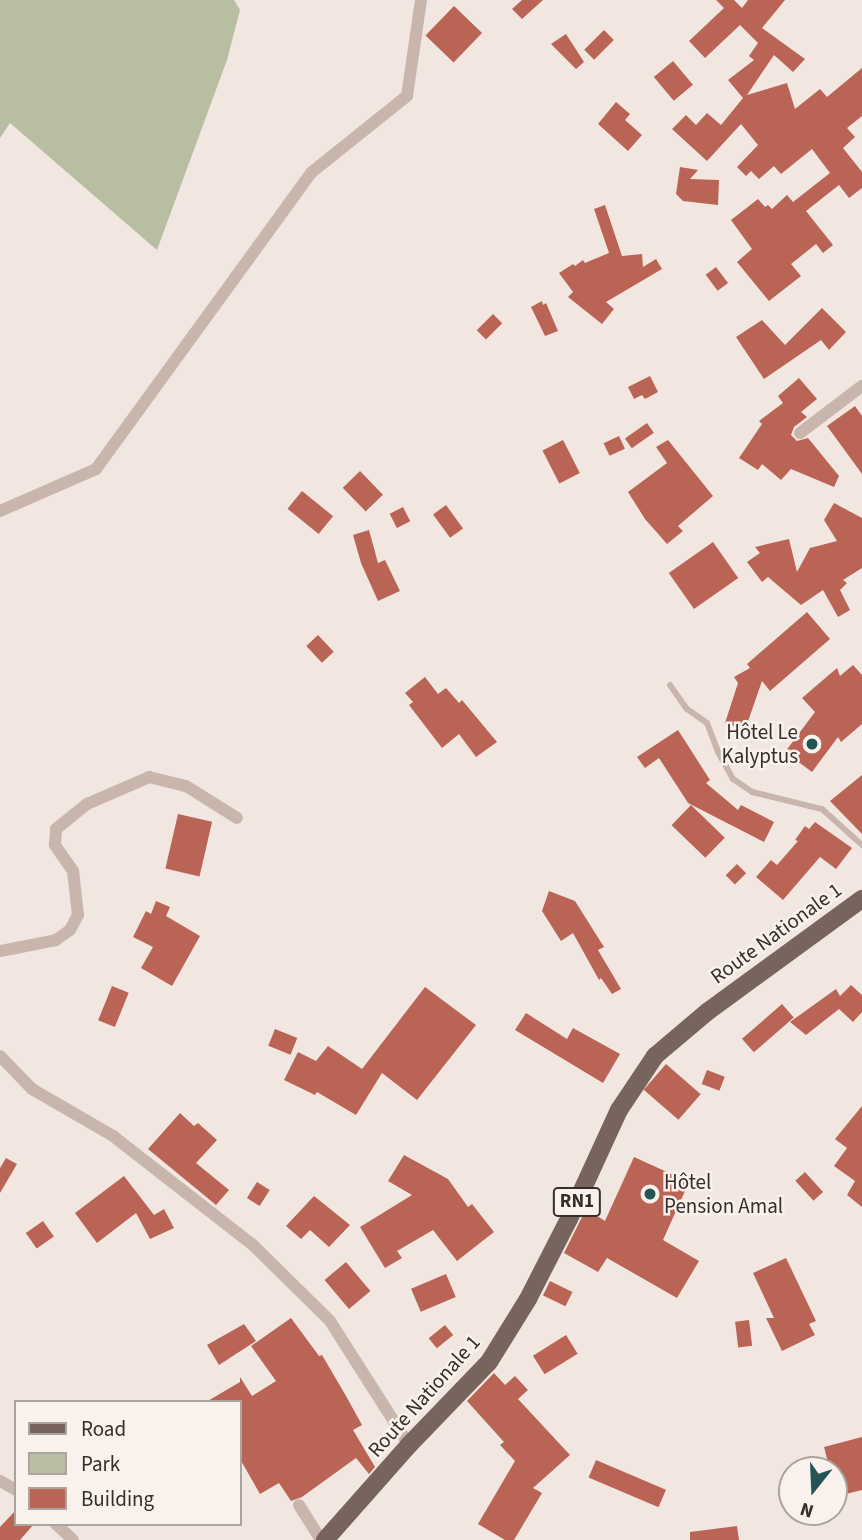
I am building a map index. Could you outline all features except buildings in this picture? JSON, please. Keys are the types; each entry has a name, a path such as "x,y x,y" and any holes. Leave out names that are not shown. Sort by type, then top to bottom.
{"main road":[{"name":"Route Nationale 1","path":"323,1540 408,1445 489,1362 569,1219 619,1110 655,1056 707,1012 862,899"}],"street":[{"path":"0,511 96,469 312,172 407,96 421,0"},
{"path":"800,433 862,386"},
{"path":"0,951 56,940 70,930 78,915 73,871 55,845 56,829 87,804 149,777 186,786 237,818"},
{"path":"0,1056 32,1089 113,1136 253,1245 330,1321 408,1445"},
{"path":"299,1505 323,1540"},
{"path":"58,1526 73,1540"}],"lane":[{"path":"670,685 687,709 707,723 718,752 733,779 752,792 822,809 862,845"}],"green space":[{"path":"0,0 234,0 240,10 227,60 157,250 10,123 0,138"}],"place":[{"name":"Hôtel Le Kalyptus","path":"812,744"},
{"name":"Hôtel Pension Amal","path":"650,1194"}]}
